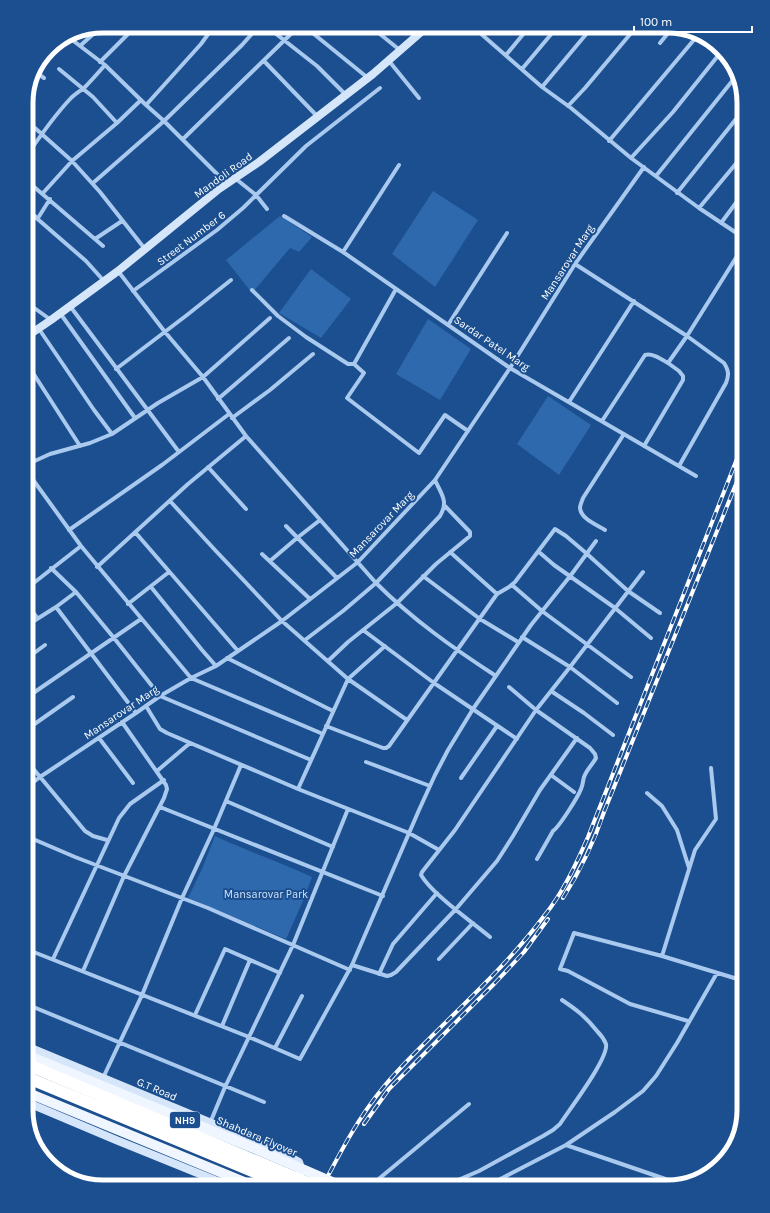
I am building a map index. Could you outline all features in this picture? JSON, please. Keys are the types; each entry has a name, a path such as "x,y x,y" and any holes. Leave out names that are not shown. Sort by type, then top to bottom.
{"highway":[{"path":"33,1067 300,1180"},
{"path":"33,1079 276,1180"}],"main road":[{"name":"Mandoli Road","path":"33,333 118,272 219,189 236,179 345,94 368,78 421,33"},
{"name":"G.T Road","path":"33,1049 299,1162 301,1168 296,1180"},
{"name":"Shahdara Flyover","path":"33,1057 328,1180"},
{"path":"33,1095 239,1180"},
{"path":"33,1105 215,1180"}],"street":[{"path":"100,62 129,33"},
{"path":"146,106 202,44 209,33"},
{"path":"93,183 164,120 253,33"},
{"path":"276,33 317,66 345,94"},
{"path":"183,140 292,33"},
{"path":"313,33 368,78"},
{"path":"379,33 401,51"},
{"path":"481,33 542,87 568,106 609,141 677,193 737,233"},
{"path":"506,55 524,33"},
{"path":"522,69 552,33"},
{"path":"542,87 587,33"},
{"path":"568,106 631,33"},
{"path":"660,43 668,33"},
{"path":"80,46 93,34"},
{"path":"609,141 695,39"},
{"path":"72,40 105,65 146,106 164,120 227,184"},
{"path":"631,158 673,112 718,55"},
{"path":"264,60 317,116"},
{"path":"389,61 419,98"},
{"path":"33,146 41,134 73,96 84,88 105,65"},
{"path":"59,68 84,88 117,123"},
{"path":"39,74 44,78"},
{"path":"656,176 733,81"},
{"name":"Street Number 6","path":"133,291 217,230 243,208 306,146 380,88"},
{"path":"43,193 72,161 117,123 140,100"},
{"path":"677,193 737,118"},
{"path":"33,127 72,161 93,183 145,249"},
{"path":"699,208 737,162"},
{"path":"343,252 399,165"},
{"name":"Mansarovar Marg","path":"33,782 160,696 191,678 216,666 282,621 358,562 435,480 510,368 576,264 644,167"},
{"path":"236,179 256,195 267,209"},
{"path":"33,185 103,246"},
{"path":"33,220 50,200"},
{"path":"721,222 737,201"},
{"path":"33,215 86,260 104,281"},
{"name":"Sardar Patel Marg","path":"284,216 343,252 510,368 696,476"},
{"path":"94,239 122,221"},
{"path":"448,325 507,233"},
{"path":"668,363 687,336 737,256"},
{"path":"576,264 687,336 724,363 728,369 729,376 679,466"},
{"path":"118,272 164,332 203,376 218,399 246,436 376,583 420,623 458,651 496,676"},
{"path":"116,369 231,280"},
{"path":"354,364 396,289"},
{"path":"252,290 278,316 306,337 348,364 354,364 364,373 347,398 419,453 445,415 468,431"},
{"path":"569,402 634,302"},
{"path":"70,306 179,452"},
{"path":"33,307 51,320"},
{"path":"60,313 135,418"},
{"path":"33,462 50,454 90,443 112,434 203,376 270,318"},
{"path":"39,329 112,434"},
{"path":"218,399 289,338"},
{"path":"232,418 270,390 312,354"},
{"path":"602,421 645,355 649,354 668,363 679,371 683,376 683,380 644,446"},
{"path":"33,373 80,446"},
{"path":"69,530 179,452 229,414"},
{"path":"605,530 587,519 582,514 580,508 583,498 624,434"},
{"path":"97,567 170,500 246,436"},
{"path":"208,467 246,509"},
{"path":"33,480 97,567 191,678 323,734"},
{"path":"328,661 363,630 397,603 450,552 470,536 470,534 445,506 435,480"},
{"path":"170,500 282,621 348,679 407,720"},
{"path":"305,640 376,583 440,516 445,506"},
{"path":"270,561 320,520"},
{"path":"286,526 337,578"},
{"path":"326,726 386,748 458,651 497,594 512,585 540,552 556,529 586,553 628,591 660,613"},
{"path":"136,532 238,651"},
{"path":"33,952 250,1037 300,1059 351,968 409,833 448,750 518,642 596,541"},
{"path":"33,582 81,546"},
{"path":"450,552 497,594"},
{"path":"540,552 554,565 571,575 616,608 651,638"},
{"path":"262,554 310,599"},
{"path":"51,568 76,592 160,696 311,760"},
{"path":"128,604 169,572"},
{"path":"490,937 437,893 421,874 454,830 536,710 643,572"},
{"path":"424,576 480,619 518,642"},
{"path":"512,585 542,611 631,677"},
{"path":"151,587 216,666"},
{"path":"33,621 56,607 76,592"},
{"path":"56,607 136,713"},
{"path":"33,612 37,618"},
{"path":"33,693 141,619"},
{"path":"363,630 473,710 517,739"},
{"path":"522,637 570,667 617,703"},
{"path":"33,654 45,645"},
{"path":"298,789 348,679 385,646"},
{"path":"227,658 333,711"},
{"path":"509,687 536,710 590,748 595,754 596,758 584,777 581,789 574,803 565,814 558,829 554,831 537,859"},
{"path":"551,691 584,713 612,735"},
{"path":"33,725 73,697"},
{"path":"146,706 160,729 298,789 409,833 439,850"},
{"path":"84,971 124,876 160,807 167,789 164,780 122,722"},
{"path":"461,778 497,726"},
{"path":"99,738 132,783"},
{"path":"33,839 182,898 351,968 379,974 392,975 456,909 496,861 513,836 532,802 576,738"},
{"path":"157,771 190,743"},
{"path":"366,762 430,786"},
{"path":"103,1078 142,995 182,898 214,829 241,765"},
{"path":"33,768 85,831 93,836 107,840"},
{"path":"662,956 695,850 716,819 711,768"},
{"path":"551,774 574,792"},
{"path":"54,959 118,818 130,804 164,780"},
{"path":"647,793 662,806 677,830 689,869"},
{"path":"226,801 334,848"},
{"path":"160,807 382,896"},
{"path":"210,1123 225,1087 293,945 334,848 348,809"},
{"path":"379,974 393,944 437,893"},
{"path":"439,959 472,923"},
{"path":"688,1021 630,1004 568,971 560,969 574,933 662,956 737,979"},
{"path":"195,1015 225,949 280,973"},
{"path":"222,1026 250,960"},
{"path":"498,1180 566,1145 643,1091 656,1076 677,1043 688,1021 717,973"},
{"path":"276,1048 302,996"},
{"path":"458,1180 479,1171 553,1130 560,1124 594,1073 606,1050 606,1044 602,1037 579,1010 562,1000"},
{"path":"33,1007 264,1102"},
{"path":"377,1180 469,1104"},
{"path":"566,1145 668,1180"}],"green space":[{"path":"433,191 478,220 435,287 392,254"},
{"path":"280,216 312,237 299,252 290,248 252,293 226,260"},
{"path":"311,269 351,299 321,338 279,313"},
{"path":"428,319 471,349 440,400 396,374"},
{"path":"548,396 591,425 559,475 517,444"},
{"name":"Mansarovar Park","path":"215,836 312,877 286,939 188,898 202,869"}],"railway":[{"path":"326,1180 357,1124 373,1100 394,1074 519,947 551,907 563,888 588,837 737,459"},
{"path":"563,898 591,846 737,481"},
{"path":"364,1124 389,1089 524,952 548,919"}]}
